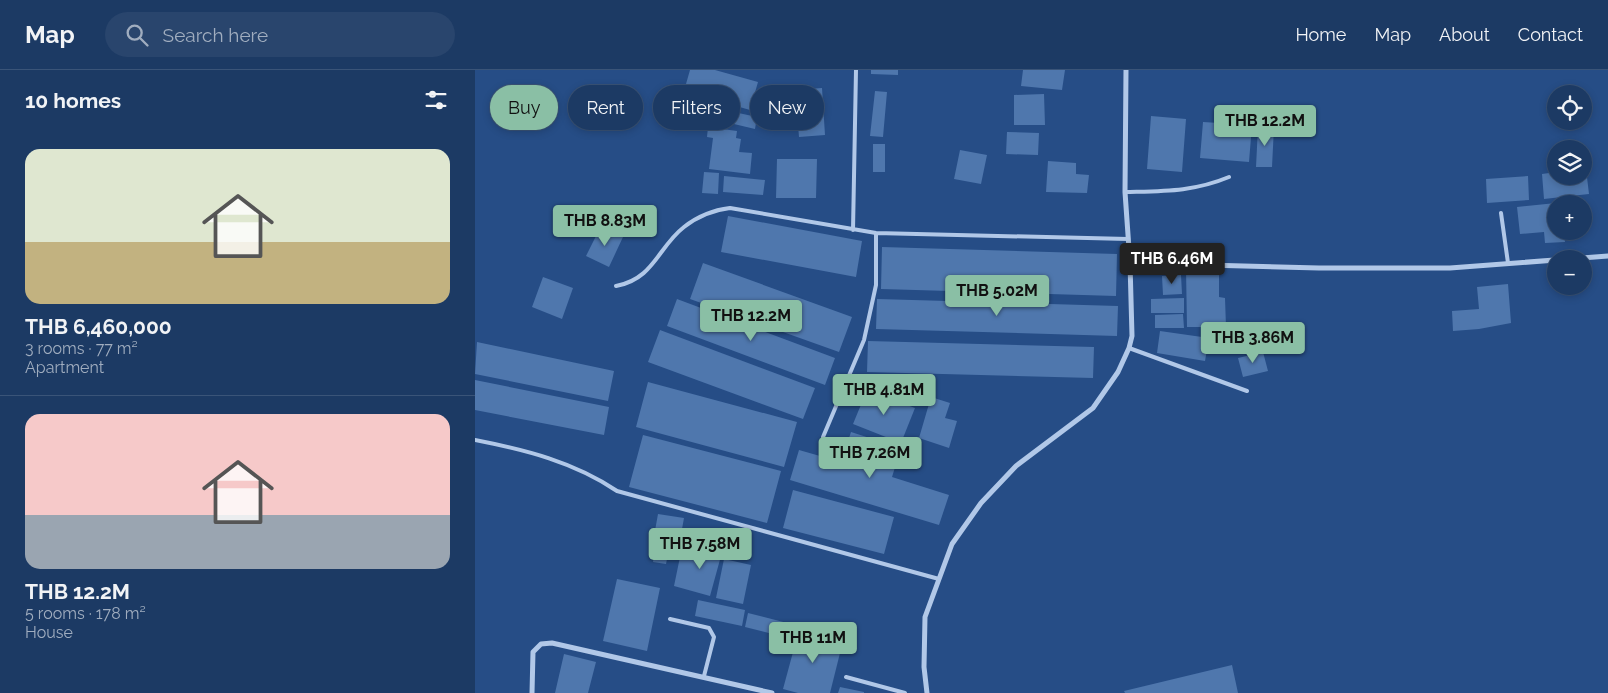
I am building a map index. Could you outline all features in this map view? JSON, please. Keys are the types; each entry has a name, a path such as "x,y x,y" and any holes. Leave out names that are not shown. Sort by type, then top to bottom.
{"street":[{"path":"927,693 924,667 925,617 952,544 981,503 1016,466 1093,408 1118,372 1129,348 1132,336 1131,264 1125,192 1125,70"},
{"path":"1131,264 1319,268 1450,268 1608,256"},
{"path":"532,693 533,652 541,644 552,644 704,676 772,693"}],"lane":[{"path":"853,230 856,70"},
{"path":"1125,192 1185,190 1206,186 1229,177"},
{"path":"616,286 630,283 645,273 683,227 711,211 730,208 876,233 1128,239"},
{"path":"1501,213 1508,263"},
{"path":"823,437 864,340 876,285 876,233"},
{"path":"1129,348 1247,391"},
{"path":"475,440 563,462 596,477 617,491 939,579"},
{"path":"670,619 709,628 714,637 704,676"},
{"path":"846,678 905,693"}],"building":[{"path":"690,70 715,70 758,82 757,85 750,85 750,110 740,107 740,85 686,85"},
{"path":"871,70 898,70 898,75 871,74"},
{"path":"1023,70 1065,70 1062,90 1021,86"},
{"path":"875,91 887,92 883,137 870,136"},
{"path":"1044,94 1045,125 1014,125 1014,95"},
{"path":"1214,112 1277,114 1277,124 1214,121"},
{"path":"740,113 750,115 750,128 740,125"},
{"path":"1151,116 1186,119 1182,172 1147,169"},
{"path":"824,119 825,135 799,137 798,130 824,130"},
{"path":"1203,122 1252,125 1249,162 1200,158"},
{"path":"1258,127 1274,127 1272,167 1256,167"},
{"path":"708,130 737,131 736,138 741,139 739,152 752,153 750,174 709,169 713,138 707,137"},
{"path":"1007,132 1039,133 1038,155 1006,154"},
{"path":"873,144 885,144 885,172 873,172"},
{"path":"960,150 987,155 981,184 954,179"},
{"path":"777,159 817,159 816,198 776,198"},
{"path":"1048,161 1076,163 1076,174 1089,175 1087,193 1046,192"},
{"path":"704,172 719,173 718,194 702,193"},
{"path":"1547,173 1547,185 1588,185 1589,194 1547,195 1547,199 1544,199 1542,174"},
{"path":"724,176 765,180 763,195 723,192"},
{"path":"1528,176 1529,200 1487,203 1486,179"},
{"path":"1547,204 1547,240 1565,240 1565,242 1545,243 1544,232 1520,234 1517,207"},
{"path":"728,216 862,241 856,277 721,252"},
{"path":"601,226 623,237 609,267 586,256"},
{"path":"882,247 1117,254 1116,296 881,289"},
{"path":"703,263 852,317 839,352 690,299"},
{"path":"1186,269 1219,269 1219,297 1225,298 1226,327 1187,327"},
{"path":"1181,275 1182,294 1163,295 1162,276"},
{"path":"543,277 573,288 562,319 532,307"},
{"path":"1508,284 1511,323 1479,329 1453,331 1452,311 1479,309 1477,287"},
{"path":"1184,298 1184,313 1151,313 1151,299"},
{"path":"677,299 835,358 825,385 667,326"},
{"path":"877,299 1118,306 1117,336 876,329"},
{"path":"1183,314 1184,328 1155,328 1155,315"},
{"path":"660,330 815,388 803,419 648,362"},
{"path":"1160,331 1209,338 1205,361 1157,353"},
{"path":"868,341 1094,347 1093,378 867,372"},
{"path":"477,342 614,371 608,401 475,374"},
{"path":"1263,352 1268,371 1243,377 1238,358"},
{"path":"475,380 609,407 604,435 475,410"},
{"path":"648,382 797,422 784,467 636,427"},
{"path":"867,390 915,408 901,443 853,424"},
{"path":"931,397 950,403 945,418 957,421 949,448 919,438"},
{"path":"851,432 901,448 892,477 949,495 939,525 790,480 799,450 841,462"},
{"path":"643,435 781,471 767,523 629,487"},
{"path":"793,490 894,517 884,554 783,528"},
{"path":"658,514 684,518 678,551 669,549 666,564 653,562 656,547 652,547"},
{"path":"702,541 724,545 710,596 674,586 680,557 698,561"},
{"path":"724,559 751,565 743,604 716,598"},
{"path":"617,579 660,588 647,651 603,641"},
{"path":"698,600 745,610 742,626 695,616"},
{"path":"748,613 795,625 792,639 745,627"},
{"path":"799,630 843,641 830,693 798,693 783,689"},
{"path":"564,654 596,662 588,693 555,693"},
{"path":"1232,665 1238,693 1125,693 1124,691"},
{"path":"840,687 864,692 864,693 838,693"}]}
